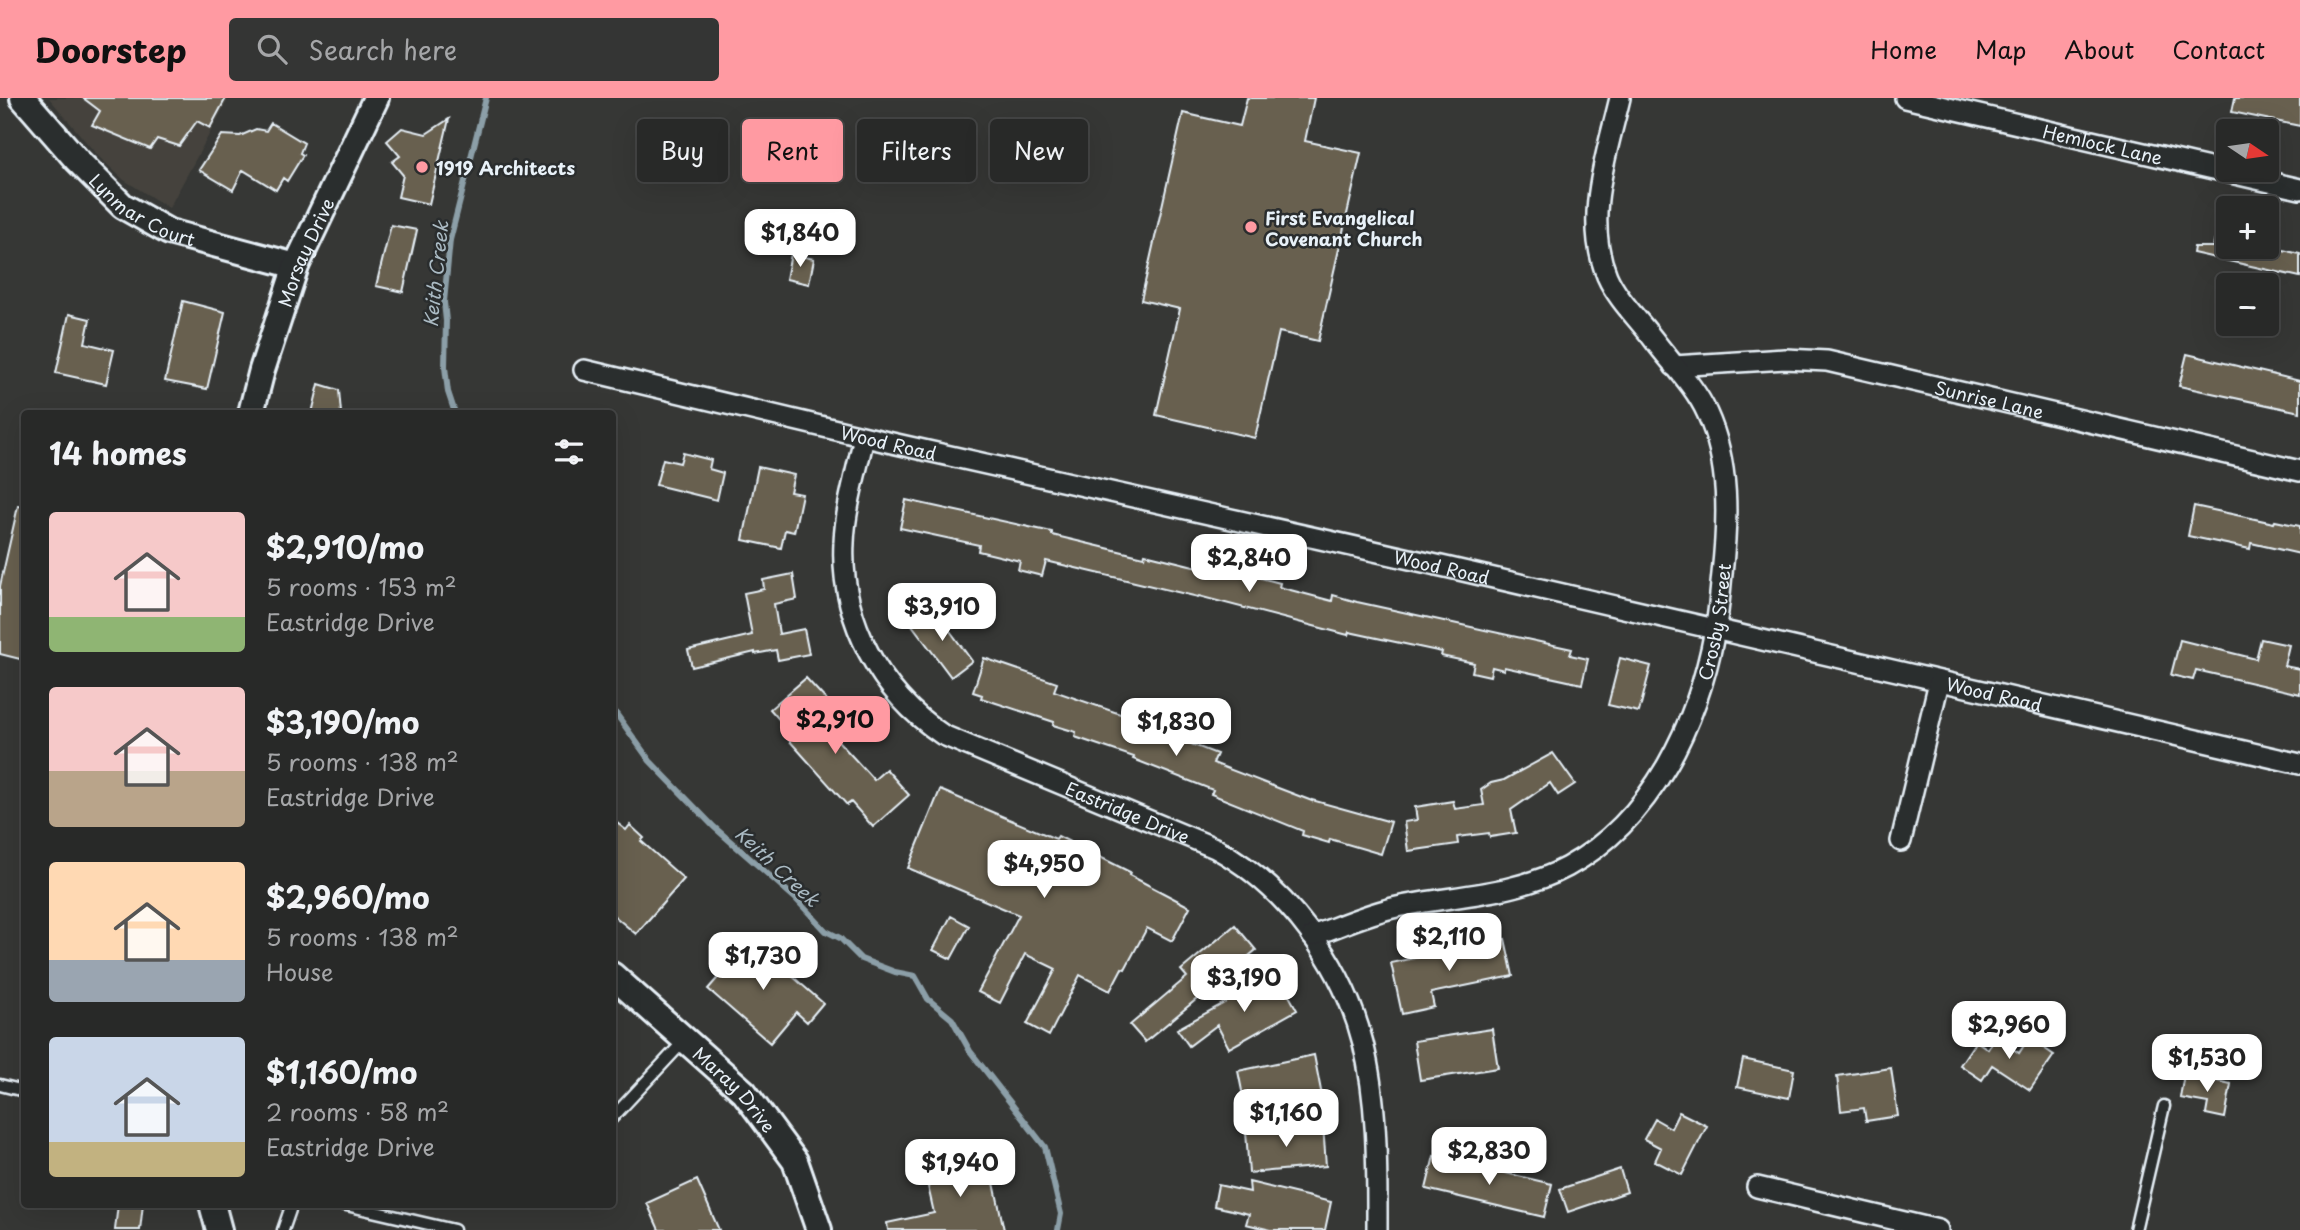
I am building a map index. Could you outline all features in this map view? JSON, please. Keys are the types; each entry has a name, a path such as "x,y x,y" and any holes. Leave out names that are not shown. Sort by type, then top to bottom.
{"street":[{"name":"Lynmar Court","path":"23,98 122,206 169,232 296,266"},
{"name":"Morsay Drive","path":"252,410 261,370 296,266 376,98"},
{"name":"Crosby Street","path":"1312,936 1396,907 1513,887 1566,867 1592,852 1630,817 1650,792 1668,764 1695,708 1716,629 1726,538 1723,470 1714,430 1700,398 1607,275 1597,219 1598,201 1620,98"},
{"name":"Hemlock Lane","path":"1905,98 1949,103 2300,189"},
{"name":"Sunrise Lane","path":"1674,366 1785,359 1827,360 2300,471"},
{"name":"Wood Road","path":"584,370 864,437 2300,764"},
{"name":"Eastridge Drive","path":"864,437 844,542 846,583 860,635 892,692 923,722 943,735 971,749 1215,848 1263,881 1312,936 1345,993 1363,1044 1372,1104 1377,1230"},
{"path":"1901,841 1939,682"},
{"name":"Maray Drive","path":"616,979 744,1092 795,1161 819,1230"},
{"path":"1757,1187 1938,1230"},
{"path":"213,1208 219,1230"}],"lane":[{"path":"616,1114 685,1040"},
{"path":"0,1085 21,1090"},
{"path":"2135,1230 2164,1106"},
{"path":"283,1230 291,1208"},
{"path":"359,1208 454,1230"}],"shaded area":[{"path":"49,98 229,98 169,208 124,180 98,156"}],"building":[{"path":"83,98 226,98 210,128 197,121 179,146 157,139 150,149 92,125 100,111"},
{"name":"First Evangelical Covenant Church","path":"1247,98 1314,98 1305,141 1361,153 1318,341 1279,332 1255,438 1156,415 1180,309 1141,300 1183,113 1240,126"},
{"path":"2235,98 2300,98 2300,126 2279,122 2279,119 2232,112"},
{"path":"449,119 429,204 398,197 403,175 392,162 400,156 387,141 402,128 426,134"},
{"path":"271,123 304,143 300,153 303,155 287,181 283,178 276,190 243,170 233,190 199,170 222,135 240,136 256,129 266,131"},
{"path":"391,225 417,230 403,292 376,286"},
{"path":"2216,235 2216,258 2193,253 2194,247 2213,247"},
{"path":"2279,249 2300,254 2300,277 2220,259 2279,259"},
{"path":"791,254 814,259 809,284 786,279"},
{"path":"183,301 225,312 207,389 165,381"},
{"path":"69,314 90,319 85,343 114,350 106,384 56,373"},
{"path":"2187,354 2300,381 2300,412 2179,386"},
{"path":"319,384 339,390 341,410 313,410"},
{"path":"683,453 711,460 709,469 723,473 717,500 656,485 663,459 680,463"},
{"path":"758,467 794,475 790,492 802,494 794,532 785,530 781,548 743,540"},
{"path":"906,500 1052,532 1052,535 1144,557 1145,554 1214,571 1215,566 1280,583 1279,587 1332,601 1333,595 1572,649 1570,655 1588,659 1582,684 1504,667 1504,670 1492,667 1490,676 1472,672 1474,663 1441,656 1442,652 1349,632 1348,635 1199,596 1046,561 1042,576 1018,570 1020,561 978,551 979,545 900,528"},
{"path":"18,506 21,506 21,659 0,654 0,586"},
{"path":"2194,506 2300,526 2300,554 2251,543 2250,549 2188,536"},
{"path":"793,574 797,599 774,604 779,634 804,629 809,654 778,660 776,650 755,652 692,667 688,650 752,635 744,593 764,589 763,580"},
{"path":"934,609 972,661 951,677 912,625"},
{"path":"2261,639 2289,645 2284,666 2300,669 2300,694 2196,670 2193,680 2171,675 2180,640 2256,659"},
{"path":"984,658 1057,683 1054,691 1135,719 1134,722 1217,754 1213,763 1312,801 1391,822 1381,854 1330,839 1329,843 1302,835 1303,831 1211,794 1213,790 1133,759 1134,757 1075,737 1076,732 1053,725 1054,722 981,698 982,695 973,692"},
{"path":"1620,658 1651,666 1639,712 1608,705"},
{"path":"806,678 830,704 817,716 840,743 874,780 886,769 909,795 873,827 851,802 847,805 788,739 793,735 770,709"},
{"path":"1553,753 1575,784 1558,795 1550,783 1511,810 1516,833 1490,837 1489,833 1457,837 1458,844 1408,851 1404,822 1417,820 1415,807 1453,801 1455,809 1484,805 1481,790"},
{"path":"940,790 1056,839 1058,836 1130,872 1129,875 1190,907 1172,941 1147,928 1110,991 1080,975 1049,1036 1027,1024 1056,969 1025,954 1000,1003 978,992 1019,915 908,868"},
{"path":"616,822 626,830 630,825 644,838 641,841 684,879 636,934 616,917"},
{"path":"951,916 969,926 951,959 933,950"},
{"path":"1235,925 1256,950 1145,1042 1130,1025 1187,977 1181,970"},
{"path":"1505,939 1513,976 1431,993 1434,1007 1402,1014 1391,963"},
{"path":"751,940 823,1003 807,1022 796,1012 770,1043 708,989"},
{"path":"1277,974 1297,1010 1229,1048 1217,1025 1189,1046 1177,1029"},
{"path":"1492,1029 1498,1068 1420,1080 1414,1041"},
{"path":"1996,1037 2019,1053 2029,1038 2054,1055 2030,1090 1992,1065 1982,1080 1960,1065 1976,1041 1988,1049"},
{"path":"1314,1055 1322,1096 1246,1111 1238,1071"},
{"path":"1743,1059 1794,1070 1789,1098 1737,1087"},
{"path":"1891,1068 1898,1116 1866,1121 1864,1108 1841,1111 1837,1076"},
{"path":"2184,1074 2231,1084 2225,1118 2206,1114 2208,1103 2180,1098"},
{"path":"1679,1112 1707,1126 1682,1175 1655,1161 1661,1148 1644,1139 1655,1119 1671,1128"},
{"path":"1323,1125 1326,1166 1249,1173 1246,1131"},
{"path":"986,1145 1004,1230 888,1230 887,1223 934,1213 925,1173 972,1163 969,1148"},
{"path":"1434,1156 1552,1184 1544,1217 1426,1189"},
{"path":"1620,1169 1627,1192 1568,1212 1560,1189"},
{"path":"697,1180 719,1230 659,1230 647,1203"},
{"path":"1249,1182 1331,1202 1325,1230 1271,1230 1246,1224 1249,1214 1214,1206 1218,1185 1250,1192"},
{"path":"118,1208 143,1208 140,1230 115,1230"}],"waterway":[{"name":"Keith Creek","path":"454,410 448,392 445,367 444,302 450,240 486,98"},
{"name":"Keith Creek","path":"616,714 650,761 714,827 795,898 826,931 840,938 861,959 895,972 915,976 928,999 952,1019 970,1051 1045,1147 1061,1214 1058,1230"}],"place":[{"name":"1919 Architects","path":"422,167"},
{"name":"First Evangelical Covenant Church","path":"1251,227"}]}
